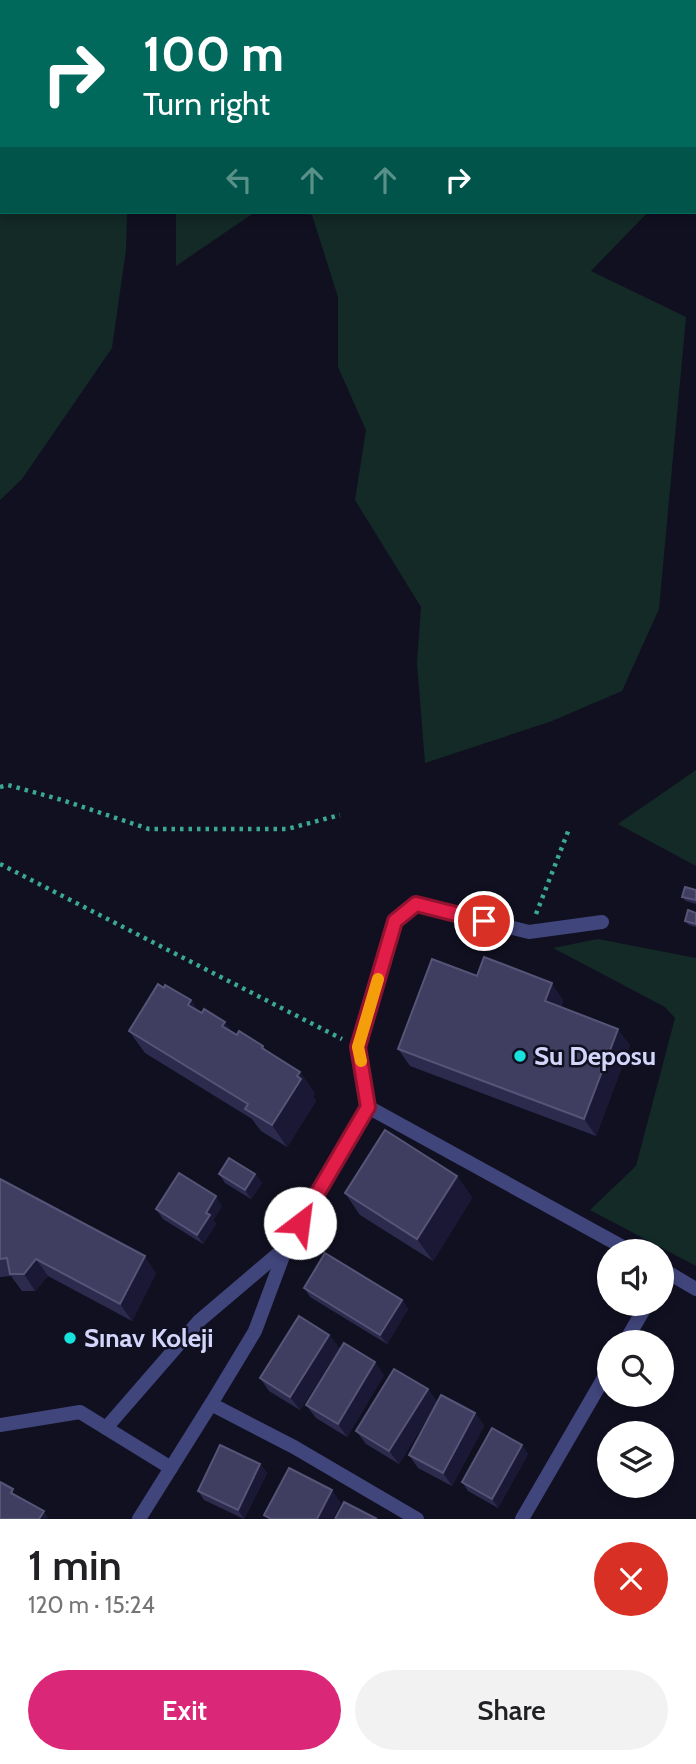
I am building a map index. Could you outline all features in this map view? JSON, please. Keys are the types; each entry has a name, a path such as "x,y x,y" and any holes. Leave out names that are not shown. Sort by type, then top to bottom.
{"street":[{"path":"139,1519 255,1331 286,1247 368,1107 358,1047 395,921 416,904 529,932 602,922"},
{"path":"368,1107 607,1239"},
{"path":"106,1428 199,1321 286,1247"},
{"path":"674,1278 696,1289"},
{"path":"522,1519 597,1390"},
{"path":"211,1404 294,1447 417,1519"},
{"path":"0,1425 80,1412 171,1468"}],"path":[{"path":"0,787 8,785 62,800 149,829 287,829 340,815"},
{"path":"529,932 569,829"},
{"path":"0,864 358,1047"}],"green space":[{"path":"0,214 127,214 126,250 112,348 22,479 0,500"},
{"path":"176,214 252,214 176,266"},
{"path":"306,214 646,214 591,271 686,317 659,609 622,691 552,721 425,763 417,663 421,607 355,500 366,430 338,367 338,297 312,215"},
{"path":"696,770 696,866 618,824"},
{"path":"598,939 696,958 696,1266 674,1254 674,1239 645,1239 590,1210 636,1166 675,1018 665,1007 553,948"}],"building":[{"path":"685,887 696,890 696,900 682,897"},
{"path":"688,910 696,913 696,924 685,921"},
{"name":"Su Deposu","path":"484,957 552,983 545,1001 618,1029 584,1119 398,1049 432,959 477,976"},
{"path":"158,984 164,988 165,985 191,1000 188,1005 202,1013 204,1009 225,1022 222,1026 237,1035 239,1031 300,1072 297,1076 301,1079 272,1125 245,1109 248,1104 129,1031"},
{"path":"385,1130 457,1176 417,1239 345,1193"},
{"path":"229,1158 255,1174 245,1190 219,1174"},
{"path":"179,1173 216,1196 206,1213 210,1215 197,1235 156,1209"},
{"path":"0,1179 145,1256 120,1304 36,1259 24,1274 10,1274 7,1258 0,1259"},
{"path":"325,1253 402,1300 380,1335 304,1288"},
{"path":"299,1316 329,1335 290,1397 260,1378"},
{"path":"344,1343 375,1362 338,1424 306,1405"},
{"path":"394,1369 428,1389 389,1451 356,1431"},
{"path":"441,1395 475,1413 443,1473 409,1455"},
{"path":"492,1428 522,1445 492,1499 462,1482"},
{"path":"220,1445 260,1464 238,1510 198,1491"},
{"path":"289,1468 332,1490 317,1519 271,1519 264,1515"},
{"path":"0,1482 13,1489 11,1493 44,1511 39,1519 0,1519"},
{"path":"344,1502 377,1519 335,1519"}],"slow traffic":[{"path":"361,1061 358,1047 378,979"}],"place":[{"name":"Su Deposu","path":"520,1056"},
{"name":"Sınav Koleji","path":"70,1338"}],"route":[{"path":"300,1223 368,1107 358,1047 395,921 416,904 484,921"}]}
